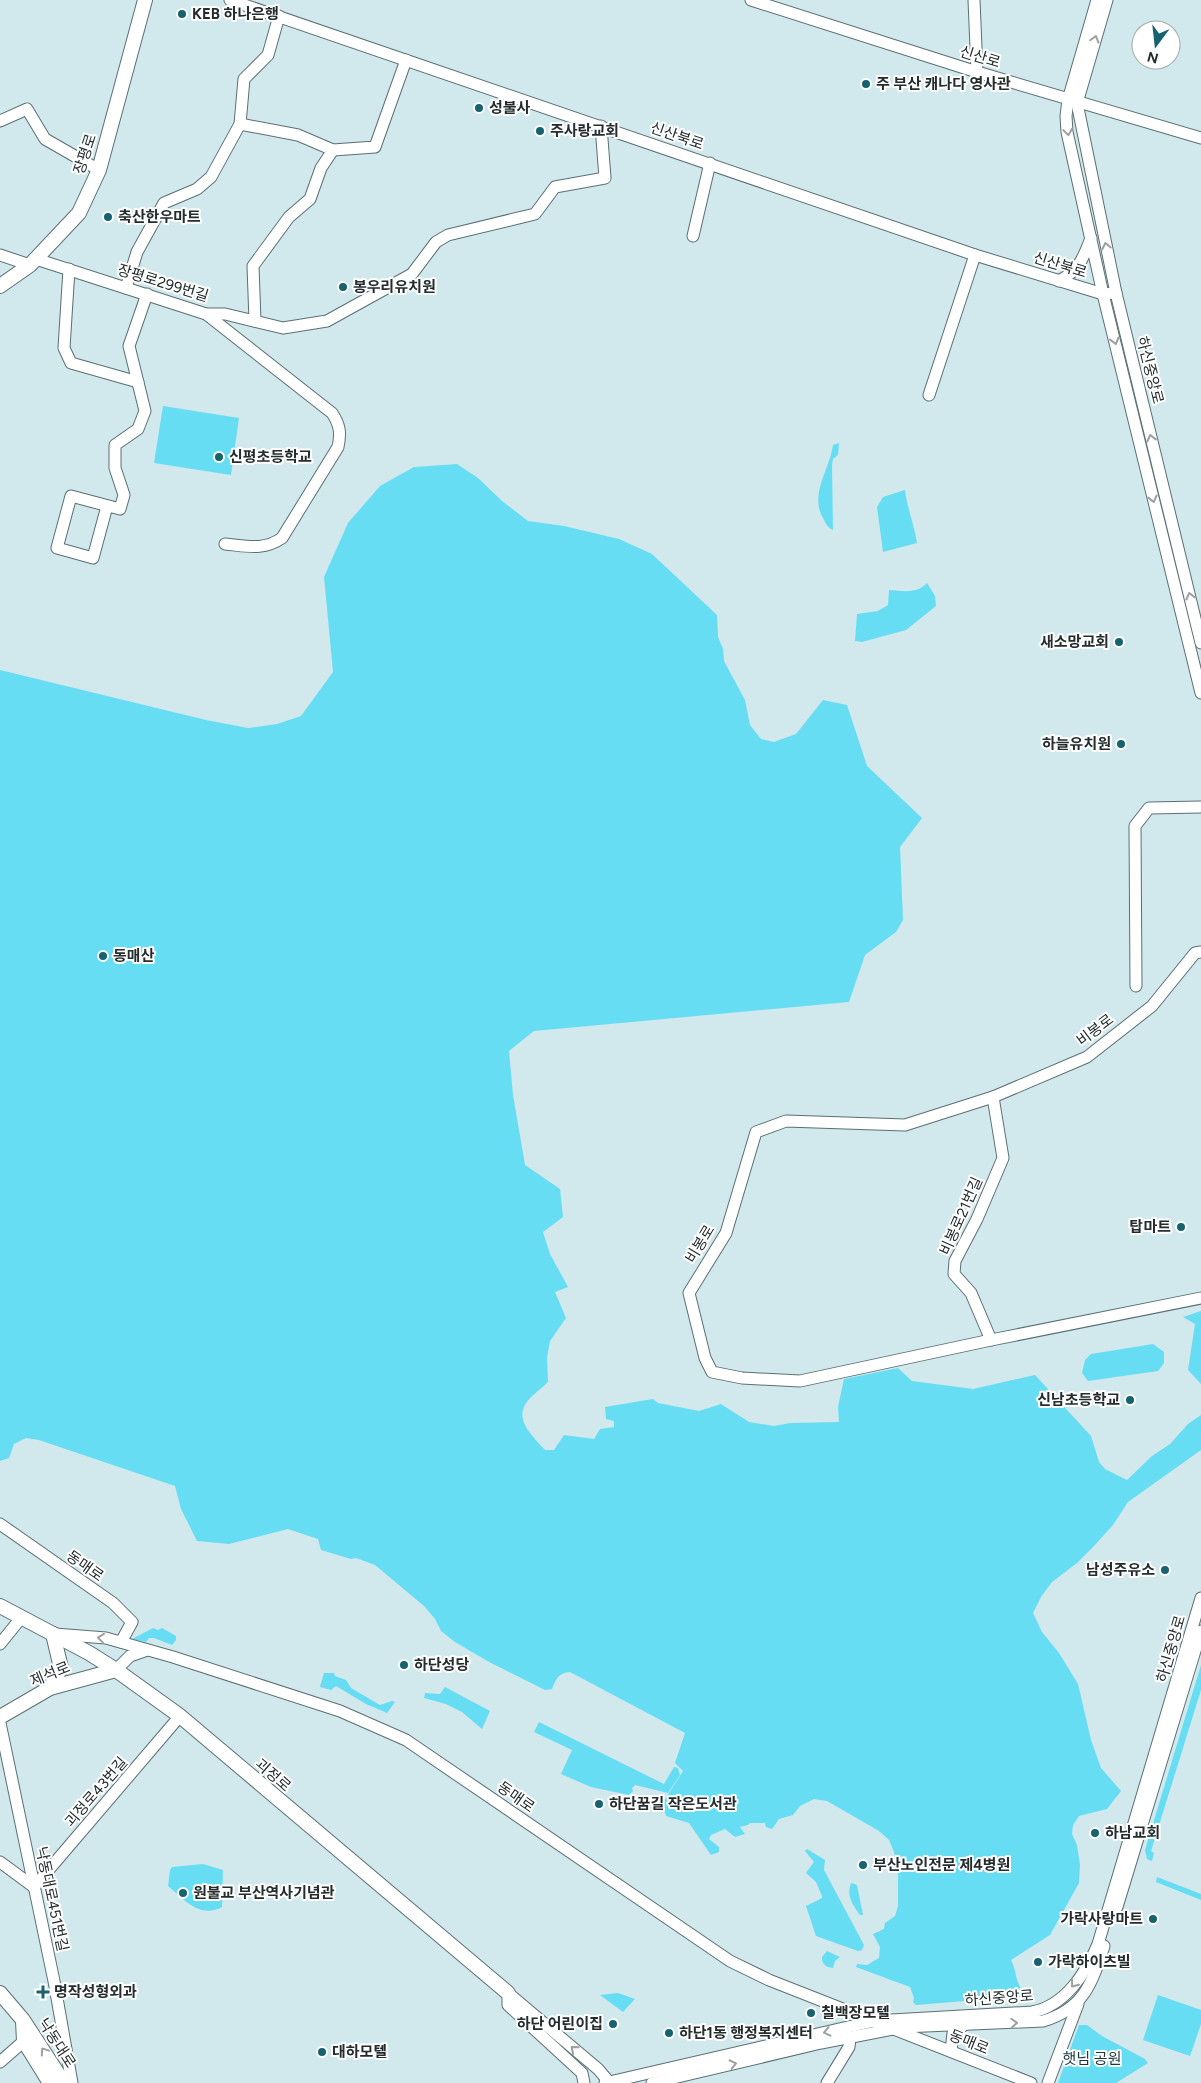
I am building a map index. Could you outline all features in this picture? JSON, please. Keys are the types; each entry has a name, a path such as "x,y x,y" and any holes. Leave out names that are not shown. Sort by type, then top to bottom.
{"main road":[{"name":"장평로","path":"0,286 33,262 79,213 99,170 145,0"},
{"name":"괴정로","path":"0,1606 116,1670 180,1716 508,1993"},
{"path":"50,1688 61,1668 53,1634"},
{"name":"제석로","path":"0,1717 50,1688 116,1670"},
{"name":"낙동대로","path":"0,1993 23,2020 64,2083"},
{"name":"낙동대로","path":"23,2020 24,2041 50,2083"}],"street":[{"name":"신산북로","path":"230,0 975,255 1103,294 1116,293"},
{"name":"신산로","path":"751,0 977,72 1201,138"},
{"path":"974,0 977,72"},
{"path":"1072,101 1097,0"},
{"path":"1107,0 1066,116 1067,132 1103,294 1201,693"},
{"path":"126,288 138,252 164,203 197,189 212,177 240,124 244,79 268,55 279,16"},
{"path":"240,124 298,136 333,150 375,147 406,60"},
{"name":"하신중앙로","path":"1072,101 1116,293 1201,644"},
{"path":"0,121 27,109 45,140 99,170"},
{"name":"장평로299번길","path":"0,254 69,269 206,314 225,314 283,328 327,321 412,274 436,242 448,235 536,214 555,186 605,178 601,126"},
{"path":"255,321 253,266 288,217 310,199 320,168 333,150"},
{"path":"693,236 710,163"},
{"path":"1059,280 1071,274 1082,260 1091,238"},
{"path":"929,395 975,255"},
{"path":"69,269 64,348 71,363 138,382"},
{"path":"107,506 92,558 57,548 71,496 120,509 124,496 115,468 116,445 138,429 145,411 129,346 147,294"},
{"path":"206,314 332,413 339,424 341,434 338,447 282,538 272,545 262,547 225,544"},
{"path":"1136,986 1135,826 1149,808 1201,807"},
{"name":"비봉로","path":"1201,952 1194,953 1152,1006 1087,1057 993,1097 905,1125 786,1122 756,1132 726,1233 689,1294 704,1358 712,1372 742,1378 800,1381 1201,1298"},
{"name":"비봉로21번길","path":"991,1340 971,1293 954,1274 955,1261 978,1219 1003,1158 993,1097"},
{"name":"동매로","path":"0,1524 119,1610 132,1622 121,1642"},
{"name":"하신중앙로","path":"652,2083 895,2029 1043,2021 1056,2017 1079,2002 1096,1971 1122,1877 1190,1656 1201,1598"},
{"path":"0,1644 21,1618"},
{"name":"하신중앙로","path":"1190,1656 1201,1631"},
{"name":"동매로","path":"53,1634 106,1638 173,1656 331,1708 406,1740 730,1961 769,1980 1031,2083"},
{"path":"116,1670 130,1656 147,1650"},
{"name":"괴정로43번길","path":"34,1887 180,1716"},
{"name":"낙동대로451번길","path":"0,1722 54,1981 72,2083"},
{"path":"0,1862 34,1887"},
{"name":"하신중앙로","path":"608,2083 874,2021 1023,2013 1045,2009 1071,1990 1091,1960 1122,1877"},
{"name":"괴정로","path":"508,1993 598,2069 608,2083"},
{"name":"괴정로","path":"508,1993 508,2006 582,2073 584,2083"},
{"path":"1048,2083 1079,2002"},
{"path":"951,2051 953,2033 964,2025"},
{"path":"827,2083 849,2047 850,2038"},
{"path":"0,2062 24,2041"}],"green space":[{"path":"163,406 239,418 231,475 154,463"},
{"path":"839,443 838,455 833,459 832,465 833,530 823,518 818,500 833,445"},
{"path":"457,464 478,478 502,501 528,521 564,526 619,539 652,554 717,615 718,637 723,649 724,661 745,700 750,725 761,739 774,742 796,734 823,700 847,705 867,766 922,818 900,847 903,920 896,932 865,955 849,1002 534,1031 509,1051 513,1095 525,1165 560,1189 563,1217 543,1232 550,1254 568,1287 555,1292 566,1318 550,1341 547,1358 548,1382 525,1405 523,1418 528,1430 545,1450 554,1450 564,1435 594,1439 600,1429 614,1427 614,1421 606,1419 605,1407 653,1399 658,1403 699,1411 721,1404 749,1422 774,1426 790,1423 839,1422 838,1407 844,1379 898,1368 912,1381 973,1389 1035,1375 1091,1436 1099,1462 1105,1469 1127,1480 1152,1456 1170,1444 1188,1424 1201,1415 1201,1450 1128,1502 1113,1525 1094,1546 1077,1563 1052,1582 1041,1597 1033,1613 1042,1632 1059,1653 1078,1684 1091,1740 1101,1768 1121,1791 1107,1809 1079,1816 1073,1825 1072,1834 1077,1845 1080,1865 1079,1883 1050,1935 1011,1960 1018,1982 1027,1996 916,2005 913,2002 914,1998 910,1987 856,1967 857,1964 867,1965 879,1958 880,1947 873,1934 884,1929 885,1923 895,1916 898,1906 898,1868 894,1852 889,1840 879,1831 827,1801 814,1799 800,1806 793,1815 779,1819 772,1829 766,1827 765,1823 750,1823 740,1827 745,1834 735,1837 725,1829 711,1835 709,1839 719,1847 719,1852 711,1855 689,1823 666,1816 662,1804 683,1771 675,1763 685,1733 570,1672 558,1677 552,1689 545,1690 491,1663 455,1642 441,1631 435,1619 424,1606 375,1565 356,1558 351,1559 321,1550 318,1539 288,1529 229,1544 197,1541 181,1509 175,1486 39,1440 26,1438 14,1444 9,1458 0,1461 0,670 206,720 248,728 277,724 301,716 333,672 324,577 348,523 380,486 414,467"},
{"path":"905,490 917,543 883,552 877,507 883,497"},
{"path":"927,583 935,596 936,606 906,630 862,642 855,641 857,614 878,611 888,605 889,590 914,590"},
{"path":"1201,1311 1201,1384 1188,1370 1195,1324 1183,1317"},
{"path":"1153,1344 1164,1352 1164,1363 1158,1371 1088,1381 1082,1373 1085,1360 1091,1354"},
{"path":"153,1628 158,1630 162,1628 176,1636 176,1640 172,1645 154,1638 149,1638 146,1642 132,1639"},
{"path":"1201,1665 1201,1690 1151,1851 1154,1853 1152,1861 1147,1859 1145,1850"},
{"path":"324,1673 334,1673 335,1676 346,1680 351,1688 380,1705 392,1701 395,1702 387,1713 366,1704 336,1686 331,1690 320,1687"},
{"path":"445,1687 490,1711 482,1729 462,1712 446,1704 424,1698 425,1693 440,1694"},
{"path":"539,1722 664,1784 674,1767 678,1768 680,1775 668,1793 635,1785 629,1795 591,1787 561,1774 572,1750 534,1732"},
{"path":"807,1849 825,1860 824,1870 864,1945 862,1950 858,1951 816,1936 806,1906 822,1898 822,1896 816,1882 806,1873 814,1862 805,1851"},
{"path":"203,1864 223,1870 222,1907 214,1910 206,1911 192,1906 168,1886 172,1867"},
{"path":"1157,1877 1201,1894 1201,1900 1156,1882"},
{"path":"851,1883 857,1885 863,1915 860,1915 851,1900 849,1892"},
{"path":"827,1951 840,1957 835,1961 833,1968 826,1966 823,1962 822,1957"},
{"path":"618,1993 635,1999 623,2012 600,1995"},
{"path":"1158,1995 1201,2010 1201,2024 1190,2056 1143,2040"},
{"name":"햇님 공원","path":"1079,2025 1087,2025 1102,2036 1145,2059 1148,2063 1116,2083 1058,2083"}],"place":[{"name":"KEB 하나은행","path":"182,14"},
{"name":"주 부산 캐나다 영사관","path":"866,84"},
{"name":"성불사","path":"479,108"},
{"name":"주사랑교회","path":"540,131"},
{"name":"축산한우마트","path":"108,217"},
{"name":"봉우리유치원","path":"343,287"},
{"name":"신평초등학교","path":"219,457"},
{"name":"새소망교회","path":"1119,642"},
{"name":"하늘유치원","path":"1121,744"},
{"name":"동매산","path":"103,956"},
{"name":"탑마트","path":"1181,1227"},
{"name":"신남초등학교","path":"1130,1400"},
{"name":"남성주유소","path":"1165,1570"},
{"name":"하단성당","path":"404,1665"},
{"name":"하단꿈길 작은도서관","path":"599,1804"},
{"name":"하남교회","path":"1095,1833"},
{"name":"부산노인전문 제4병원","path":"863,1865"},
{"name":"원불교 부산역사기념관","path":"183,1893"},
{"name":"가락사랑마트","path":"1153,1919"},
{"name":"가락하이츠빌","path":"1038,1962"},
{"name":"명작성형외과","path":"43,1992"},
{"name":"칠백장모텔","path":"811,2013"},
{"name":"하단 어린이집","path":"613,2024"},
{"name":"하단1동 행정복지센터","path":"669,2033"},
{"name":"대하모텔","path":"322,2052"}]}
